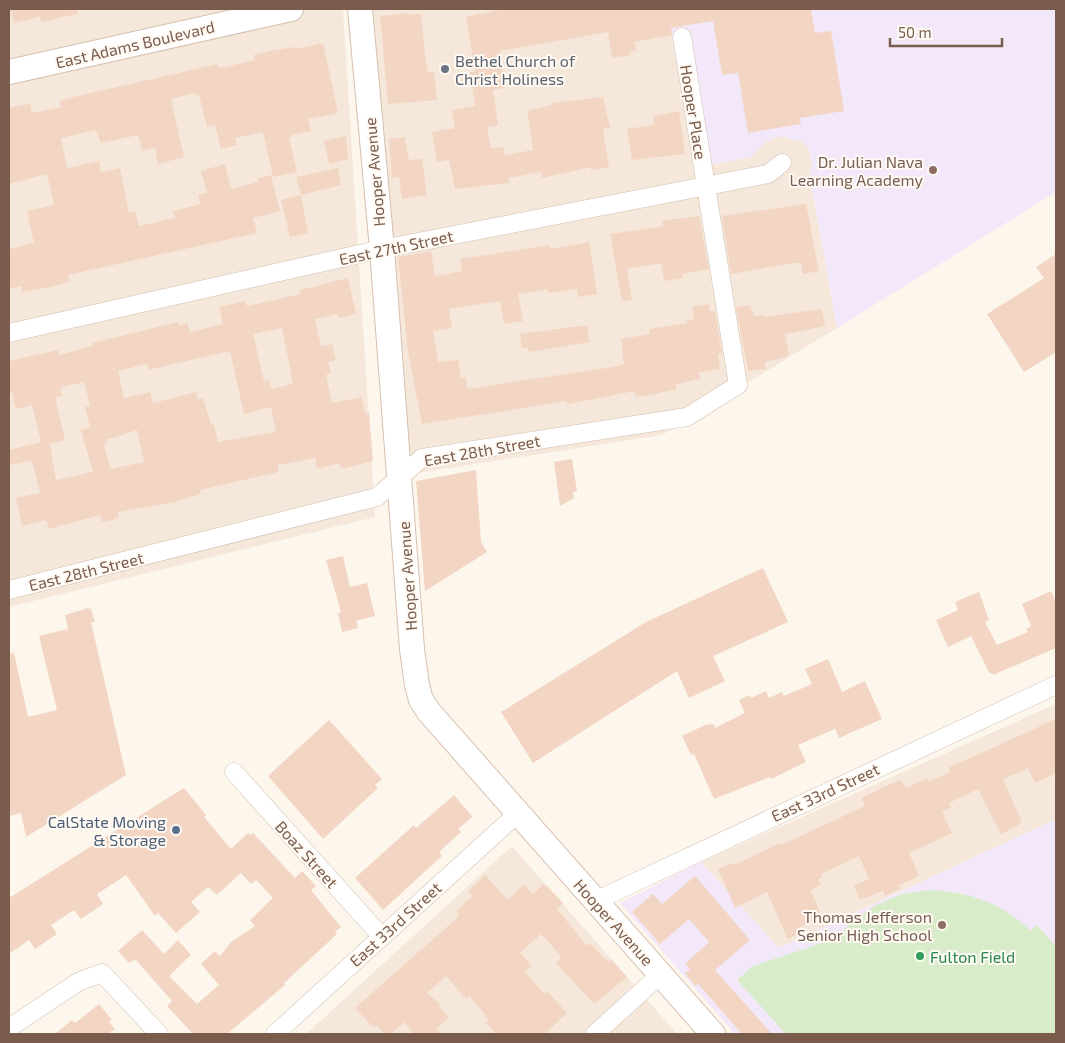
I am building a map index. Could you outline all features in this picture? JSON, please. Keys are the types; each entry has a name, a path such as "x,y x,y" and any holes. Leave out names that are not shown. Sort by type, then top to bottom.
{"street":[{"name":"East Adams Boulevard","path":"9,72 291,9"},
{"name":"Hooper Avenue","path":"360,9 382,249 412,649 421,700 516,814 713,1034"},
{"name":"Hooper Place","path":"682,37 705,186"},
{"name":"East 27th Street","path":"9,333 382,249 768,174 782,163"},
{"name":"East 28th Street","path":"9,590 372,499 377,497 422,458 687,417 738,385 705,186"},
{"name":"East 33rd Street","path":"595,901 1056,685"},
{"name":"Boaz Street","path":"234,772 381,936"},
{"name":"East 33rd Street","path":"275,1034 516,814"},
{"path":"9,1028 78,982 102,973 107,976 159,1034"},
{"path":"595,1034 661,974"}],"shaded area":[{"path":"9,9 343,9 375,517 9,607"},
{"path":"372,9 667,9 695,168 751,157 763,144 776,137 786,137 793,141 798,139 809,149 812,167 809,172 837,328 662,435 411,474"},
{"name":"Dr. Julian Nava Learning Academy","path":"667,9 1056,9 1056,192 837,328 809,172 812,167 809,149 798,139 793,141 786,137 776,137 763,144 751,157 695,168"},
{"path":"1056,704 1056,819 779,948 701,862"},
{"name":"Fulton Field","path":"1056,819 1056,1034 735,1034 620,903 701,862 779,948"},
{"path":"512,846 677,1034 306,1034"}],"green space":[{"name":"Fulton Field","path":"931,890 972,896 997,906 1020,921 1031,931 1037,925 1056,946 1056,1034 786,1034 737,980 753,966 834,939 852,922 874,906 902,894"}],"building":[{"path":"11,9 77,9 78,14 41,22 40,17 14,23"},
{"path":"502,9 811,9 815,33 831,31 844,111 800,118 801,124 748,133 738,73 722,75 713,21 671,28 672,35 634,42 636,51 630,51 631,55 612,58 608,32 500,51 505,88 493,90 498,125 487,127 491,148 504,147 505,155 533,150 527,111 552,105 552,103 603,97 610,128 603,129 609,167 591,170 591,167 542,178 541,172 508,178 509,183 455,189 449,160 437,162 432,132 455,128 452,110 475,106 470,72 475,72 466,17"},
{"path":"408,13 409,15 421,14 428,73 434,72 437,100 388,104 380,16"},
{"path":"323,43 338,113 308,119 311,131 292,135 289,138 297,172 273,177 263,132 235,138 237,145 221,149 215,125 207,127 199,95 196,96 195,93 171,99 184,157 158,164 155,148 142,151 138,135 101,143 96,130 61,138 67,168 99,161 101,172 120,168 129,213 135,212 139,226 175,218 173,211 200,204 198,195 207,193 201,171 225,164 231,189 258,182 257,178 271,175 280,211 253,218 257,233 68,275 69,282 51,287 22,292 21,286 9,289 9,249 34,243 27,211 54,205 47,174 9,184 9,108 30,104 32,113 61,107 60,100 218,64 219,68 248,62 255,60 254,55 270,51 293,47 294,49"},
{"path":"679,111 685,154 632,160 627,129 654,125 653,116"},
{"path":"346,136 348,159 329,164 324,141"},
{"path":"405,137 409,160 422,159 427,195 402,199 399,177 392,178 389,139"},
{"path":"338,168 341,185 301,195 296,177"},
{"path":"301,195 308,233 290,237 281,200"},
{"path":"806,204 819,271 803,274 801,263 794,263 731,274 722,216"},
{"path":"699,216 709,269 682,274 683,278 664,281 661,263 627,269 632,300 622,301 610,234 663,226 662,221"},
{"path":"589,242 597,294 578,297 577,289 549,293 548,289 518,294 523,321 504,324 500,301 449,309 452,328 433,331 438,362 458,360 461,378 466,377 467,389 613,367 624,364 621,339 650,334 649,329 687,323 687,320 694,319 692,307 709,304 710,311 715,311 722,354 718,354 720,369 699,372 700,379 676,384 676,389 655,394 636,397 635,391 569,404 566,401 422,424 408,352 398,257 431,251 435,276 462,271 460,259 550,245 551,249"},
{"path":"1056,254 1056,352 1024,372 987,314 1044,278 1036,267"},
{"path":"348,278 356,314 338,318 337,314 315,319 321,347 332,344 336,360 328,362 331,373 326,375 332,403 362,397 365,413 369,413 373,461 341,469 340,463 317,469 315,458 278,465 278,472 200,490 201,494 175,502 118,512 119,517 113,520 102,522 100,515 49,529 46,520 22,526 16,498 40,493 32,461 9,465 9,450 41,442 32,405 16,409 12,392 9,392 9,361 58,350 59,355 93,346 92,343 178,322 179,325 187,323 190,332 223,324 219,307 245,301 247,306 301,294 300,290","holes":["282,328 293,384 271,389 269,380 264,381 253,334","230,351 244,414 271,407 276,432 218,442 214,424 211,424 203,398 198,400 196,392 153,403 150,392 124,398 118,371 147,364 148,370","84,382 90,406 85,407 90,427 81,430 93,472 56,480 50,444 65,440 55,397 62,396 60,388","137,430 144,462 110,469 104,444 107,444 106,440"]},
{"path":"750,305 754,316 764,315 764,317 822,309 825,326 785,334 789,356 765,362 766,369 748,371 736,307"},
{"path":"587,325 590,342 528,352 528,348 522,348 520,334"},
{"path":"572,459 577,491 573,492 574,498 560,506 554,462"},
{"path":"476,470 481,542 487,552 425,591 416,481"},
{"path":"343,556 350,587 367,583 375,616 356,621 358,628 342,632 338,613 341,612 326,560"},
{"path":"763,568 788,622 713,656 725,681 689,698 677,671 533,763 501,712 646,622"},
{"path":"1051,591 1056,602 1056,648 993,675 992,673 990,674 971,636 948,647 936,620 958,610 955,602 979,592 989,620 985,622 997,645 1028,632 1026,629 1031,626 1022,604"},
{"path":"88,608 91,609 95,622 91,622 126,775 26,837 21,813 9,816 9,654 14,653 28,717 57,710 39,636 68,629 65,615"},
{"path":"828,659 842,692 865,681 882,719 839,738 835,729 798,745 806,762 771,779 770,777 714,799 694,754 691,755 682,736 705,725 714,724 715,728 745,713 739,700 750,695 751,698 766,691 769,698 782,692 784,696 812,684 805,669"},
{"path":"1056,719 1056,773 1035,783 1028,768 1003,779 1022,822 1017,826 1001,834 978,789 949,803 951,807 942,812 952,833 909,853 919,876 899,885 900,889 885,896 883,891 860,900 854,886 869,879 859,856 821,874 822,877 818,879 821,885 811,890 822,917 798,928 800,933 788,939 767,892 735,908 718,869 733,863 734,865 780,843 781,845 865,806 861,798 884,787 901,780 906,788 927,778 929,782 950,772 948,768"},
{"path":"329,720 382,779 375,785 378,788 323,839 268,776"},
{"path":"184,788 206,815 204,817 231,849 248,833 250,835 253,833 295,878 302,871 316,886 311,890 341,927 335,932 337,934 284,983 285,985 227,1034 193,1034 167,1006 172,1001 135,959 129,963 118,951 142,930 164,954 178,940 191,955 169,976 197,1004 219,985 201,964 215,951 220,956 231,942 255,926 250,920 273,898 256,880 251,884 241,873 217,895 208,887 191,902 200,912 176,933 158,913 155,916 126,875 97,894 103,904 81,919 74,910 51,925 57,934 35,949 29,940 9,954 9,898"},
{"path":"454,795 472,816 471,818 458,829 461,832 439,852 442,856 383,910 355,878 414,825 416,828"},
{"path":"485,875 508,900 524,884 533,894 543,884 547,886 563,903 557,909 587,946 590,943 608,962 611,959 627,977 594,1004 556,963 561,958 560,955 541,934 520,953 532,966 525,972 544,994 547,991 567,1013 545,1034 496,1034 486,1023 489,1021 485,1014 469,996 466,999 446,976 427,993 441,1005 439,1006 449,1017 437,1029 442,1034 414,1034 404,1022 391,1034 385,1034 376,1025 374,1028 355,1008 457,918 459,914 456,911 473,896 468,891"},
{"path":"695,876 750,940 715,970 772,1034 742,1034 698,984 695,986 685,973 690,969 685,964 709,942 689,919 660,944 632,912 653,894 662,904"},
{"path":"99,1004 112,1020 109,1022 115,1029 108,1034 55,1034 72,1020 75,1023"}],"place":[{"name":"Bethel Church of Christ Holiness","path":"445,69"},
{"name":"Dr. Julian Nava Learning Academy","path":"933,170"},
{"name":"CalState Moving & Storage","path":"176,830"},
{"name":"Thomas Jefferson Senior High School","path":"942,925"},
{"name":"Fulton Field","path":"920,956"}]}
